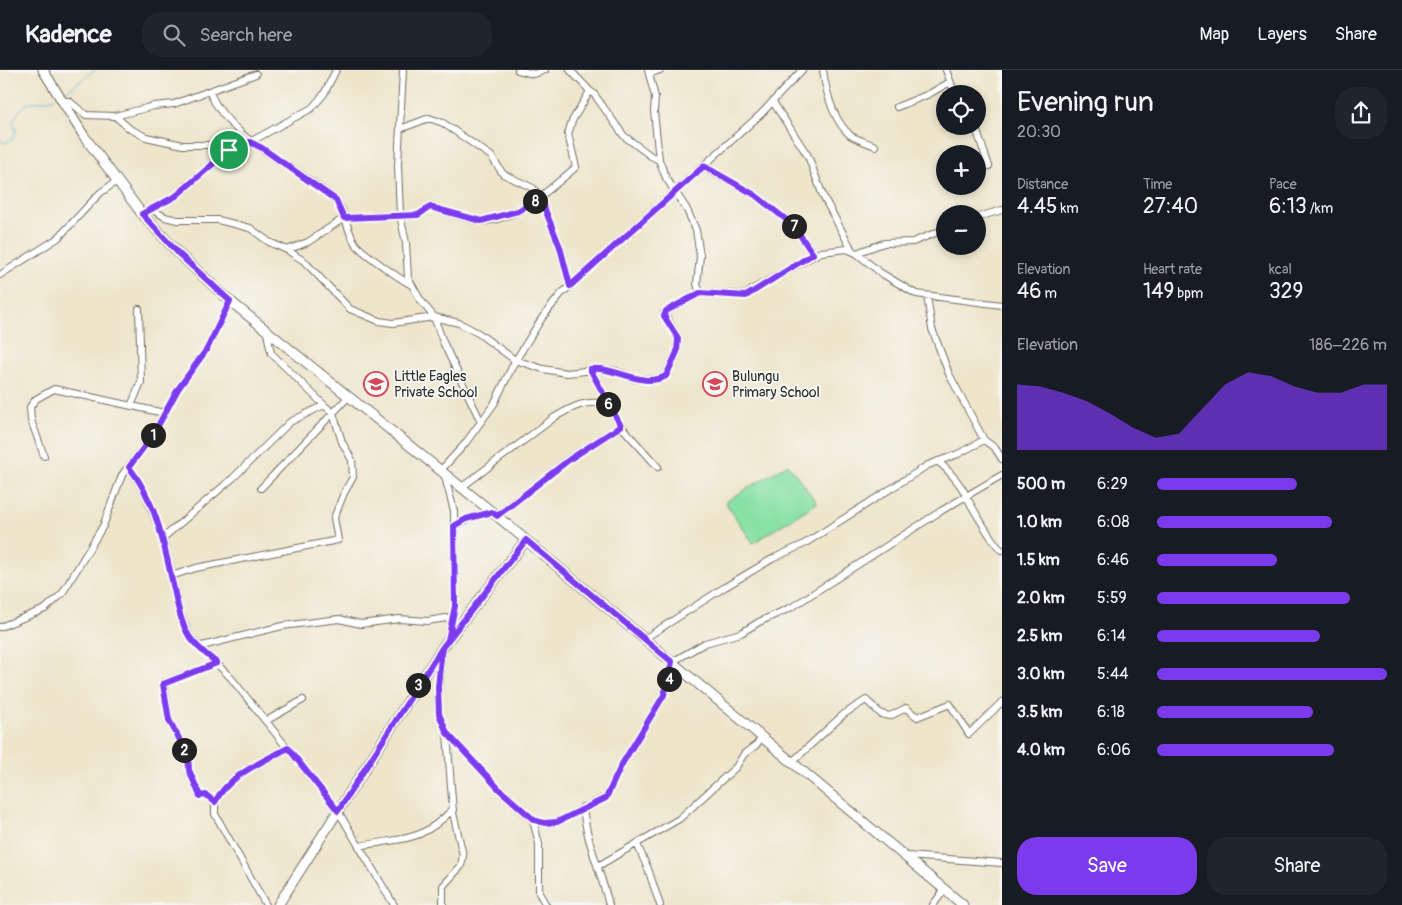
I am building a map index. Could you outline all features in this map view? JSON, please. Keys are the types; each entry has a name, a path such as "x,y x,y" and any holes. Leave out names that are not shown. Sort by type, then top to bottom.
{"street":[{"path":"44,70 84,136 142,214 179,254 230,301 267,333 349,396 495,514 964,905"},
{"path":"142,214 153,210 176,196 229,150 250,142 312,108 324,94 336,70"},
{"path":"403,70 398,156 400,215 406,243 406,269 410,284"},
{"path":"518,70 534,74 545,70"},
{"path":"570,70 594,94 626,138 659,160"},
{"path":"660,70 649,72 655,97 654,111 659,160 666,178 675,190 696,230 700,256 697,284 700,293"},
{"path":"442,471 464,445 502,390 515,360 542,318 570,286 773,102 802,70"},
{"path":"823,70 829,102 845,130 853,138 875,146"},
{"path":"946,70 952,85"},
{"path":"61,97 86,115 115,116 154,106 174,104 256,74"},
{"path":"897,107 929,94 950,82"},
{"path":"209,91 219,109 250,142 272,154 336,200 358,246 410,284 434,317 443,342 481,422"},
{"path":"287,250 308,242 344,218 418,215 430,207 481,221 518,211 540,197 576,167 570,149 568,134 572,121 590,91"},
{"path":"773,102 808,156 823,196 854,251 881,273 912,292 927,296 1002,305"},
{"path":"115,116 130,129 146,137 183,145 218,145 229,150"},
{"path":"400,128 429,118 443,123 491,156 503,174 527,184 540,197 560,247 570,286"},
{"path":"977,135 989,166"},
{"path":"704,166 755,195 793,225 813,254"},
{"path":"0,275 58,238 100,193 117,181"},
{"path":"153,210 177,220 228,222 254,230 269,242 287,250 318,273 348,307 379,321 393,323 434,317 468,327 515,360 557,372 575,372 590,369 616,371 635,379 664,378 677,352 678,338 664,313 700,293 746,296 753,289 813,254 838,249 854,251 884,243 917,241 936,233"},
{"path":"986,215 1002,210"},
{"path":"803,261 805,244"},
{"path":"927,296 932,329 949,374 984,440 995,448 1002,459"},
{"path":"0,627 45,610 59,598 103,526 122,475 153,435 178,389 207,349 230,301"},
{"path":"131,406 141,382 139,309"},
{"path":"171,576 196,568 338,540 334,518 353,477 352,460 342,442 333,413 272,353 267,333"},
{"path":"590,369 621,426 658,467"},
{"path":"44,456 30,414 30,407 36,399 59,388 164,413"},
{"path":"261,488 349,396"},
{"path":"462,487 555,417 570,408 590,402 609,405"},
{"path":"163,538 233,478 290,422 324,405"},
{"path":"454,526 466,519 495,514 563,464 621,426"},
{"path":"644,639 725,587 804,544 938,461 958,454 984,440"},
{"path":"938,461 950,473 966,496 981,519 994,545 1002,550"},
{"path":"129,467 145,493 163,538 171,576 185,626 190,637 217,663 338,811 394,905"},
{"path":"442,471 454,511 455,606 448,640"},
{"path":"447,733 500,790 534,820 544,823 557,822 583,807 603,800 610,792 622,764 664,695 672,662 710,640 741,633 759,622 792,607 1002,475"},
{"path":"278,905 442,648 526,540"},
{"path":"198,646 282,626 339,618 361,624 399,619 428,621 452,619"},
{"path":"442,648 438,699 439,714 447,733 453,809 463,858 461,866 443,886 443,905"},
{"path":"215,802 206,795 200,796 196,789 189,770 188,755 169,720 167,699 163,685 217,663"},
{"path":"266,721 303,700"},
{"path":"792,762 844,714 866,700 881,714 890,716 906,708 917,718 950,704 970,734 1002,702"},
{"path":"598,866 679,819 736,767 744,754 756,745 762,737"},
{"path":"266,905 215,814 215,802 219,794 238,776 288,748"},
{"path":"583,807 592,852 609,905"},
{"path":"360,846 418,837 438,825 453,809"},
{"path":"534,820 539,844 539,893 546,905"},
{"path":"637,844 660,905"},
{"path":"907,856 1002,863"},
{"path":"933,905 945,889"}],"green space":[{"path":"788,464 817,503 753,543 725,502"}],"waterway":[{"path":"63,94 95,70"},
{"path":"0,138 3,143 12,140 16,131 13,122 26,105 55,98"}],"place":[{"name":"Little Eagles Private School","path":"376,384"},
{"name":"Bulungu Primary School","path":"715,384"}],"route":[{"path":"229,150 176,196 153,210 142,214 179,254 230,301 200,361 178,389 153,435 129,467 137,477 145,493 163,538 179,611 187,633 194,643 217,663 163,684 169,720 178,733 188,755 189,770 200,796 206,795 215,802 219,794 238,776 288,748 338,811 442,648 526,540 672,662 669,682 664,695 622,764 610,792 603,800 583,807 557,822 550,824 534,820 500,790 455,739 447,733 439,714 438,699 442,648 448,640 455,606 453,578 454,526 466,519 492,512 497,516 570,459 621,426 590,369 616,371 632,379 658,379 666,376 672,358 677,352 678,338 664,316 666,311 700,293 746,296 753,289 786,272 813,254 793,225 755,195 704,166 570,286 560,247 540,197 518,211 481,221 430,207 418,215 344,218 336,200 262,148 250,142 229,150"}]}
